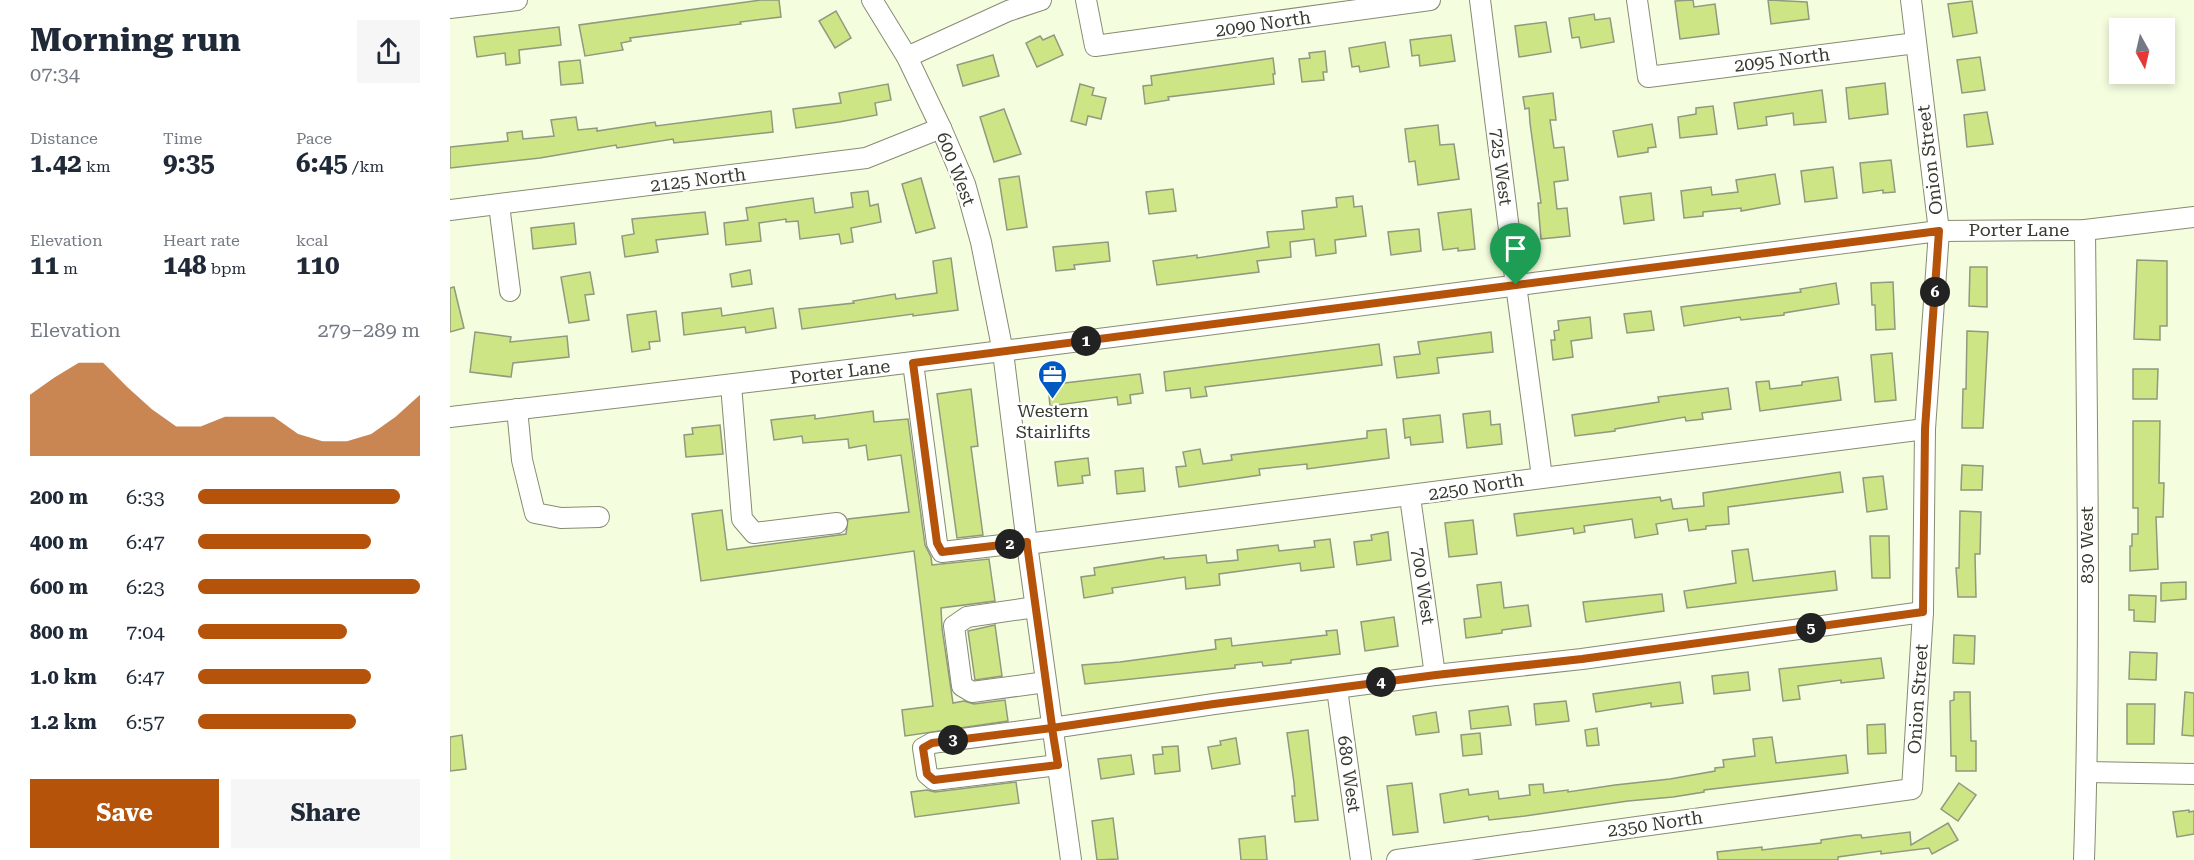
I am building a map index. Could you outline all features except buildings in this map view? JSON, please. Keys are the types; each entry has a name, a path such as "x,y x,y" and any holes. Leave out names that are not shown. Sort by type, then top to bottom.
{"street":[{"path":"450,8 517,0"},
{"name":"600 West","path":"872,0 907,57 941,128 965,184 981,242 1003,352 1035,606 1071,860"},
{"path":"907,57 1008,11 1041,0"},
{"name":"2090 North","path":"1086,0 1095,46 1423,0"},
{"name":"725 West","path":"1480,0 1542,477"},
{"name":"2095 North","path":"1637,0 1648,77 1916,43"},
{"name":"Onion Street","path":"1911,0 1939,231 1925,429 1923,612 1912,789"},
{"name":"2125 North","path":"450,210 866,158 941,128"},
{"path":"499,205 510,291"},
{"name":"Porter Lane","path":"450,417 1003,352 1939,231 2085,230 2194,217"},
{"name":"830 West","path":"2084,860 2087,772 2085,230"},
{"name":"2250 North","path":"913,363 937,543 942,552 1410,496 1542,477 1925,429"},
{"path":"731,385 742,519 754,533 837,523"},
{"path":"518,409 522,460 536,513 561,518 599,517"},
{"name":"700 West","path":"1410,496 1436,675"},
{"path":"1035,606 967,617 954,626 962,686 972,692 1046,682"},
{"path":"1058,765 934,780 927,774 923,748 932,743 1214,704 1436,675 1582,659 1923,612"},
{"name":"680 West","path":"1337,689 1361,860"},
{"path":"2087,772 2194,774"},
{"name":"2350 North","path":"1397,860 1912,789"}],"place":[{"name":"Western Stairlifts","path":"1053,400"}],"route":[{"path":"1516,285 913,363 937,543 942,552 1027,542 1027,544 1052,726 1052,728 1058,765 934,780 927,774 923,748 932,743 1052,726 1052,728 1436,675 1582,659 1923,612 1925,429 1939,231 1516,285"}]}
